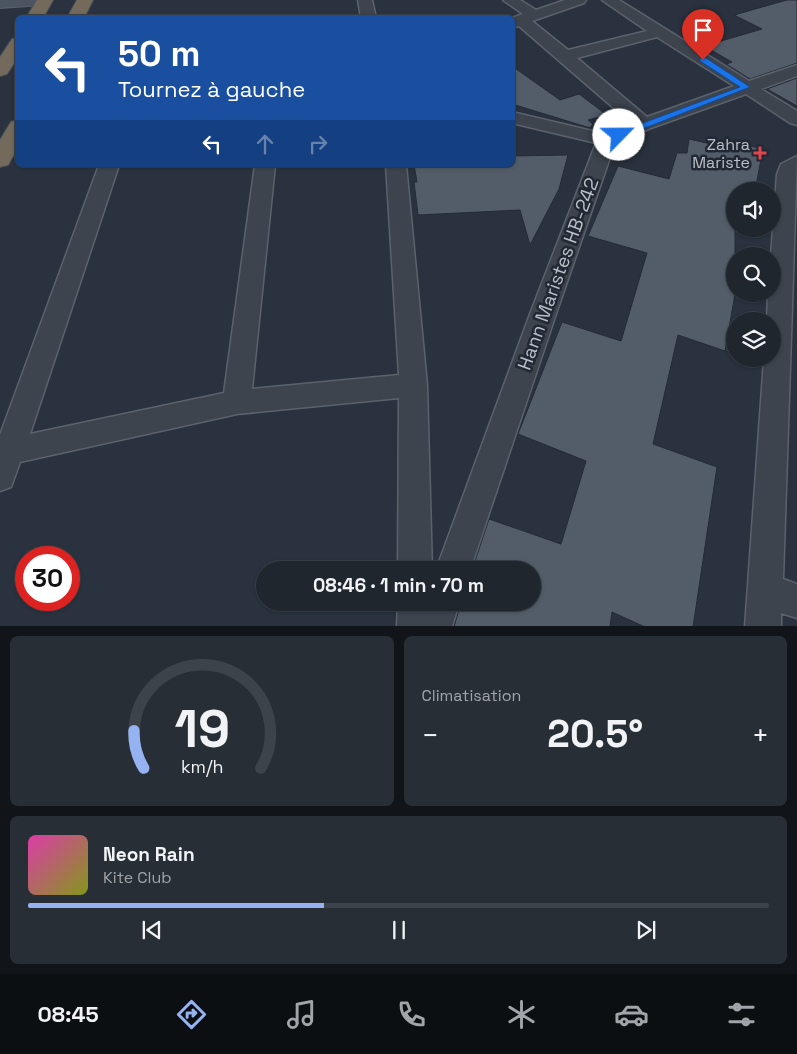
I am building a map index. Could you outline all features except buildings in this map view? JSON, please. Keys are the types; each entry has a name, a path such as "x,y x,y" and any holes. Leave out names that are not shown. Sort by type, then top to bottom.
{"highway":[{"path":"36,15 44,0"},
{"path":"77,15 85,0"},
{"path":"0,70 15,48"},
{"path":"0,160 15,132"}],"main road":[{"path":"0,3 44,0"}],"street":[{"path":"365,0 368,15"},
{"path":"510,0 523,19 644,124"},
{"path":"523,19 579,0"},
{"path":"609,0 797,119"},
{"path":"565,56 660,32"},
{"path":"515,118 607,140 644,124 797,70"},
{"name":"Hann Maristes HB-242","path":"456,561 543,314 607,140"},
{"path":"763,626 790,268 787,174 788,168 797,162"},
{"path":"0,477 108,167"},
{"path":"237,402 265,167"},
{"path":"396,167 413,385 415,561"},
{"path":"9,451 237,402 413,385"},
{"path":"765,590 797,601"},
{"path":"415,611 415,626"},
{"path":"434,626 439,611"}],"place":[{"name":"Zahra Mariste","path":"760,153"}],"route":[{"path":"619,135 746,87 703,60"}]}
